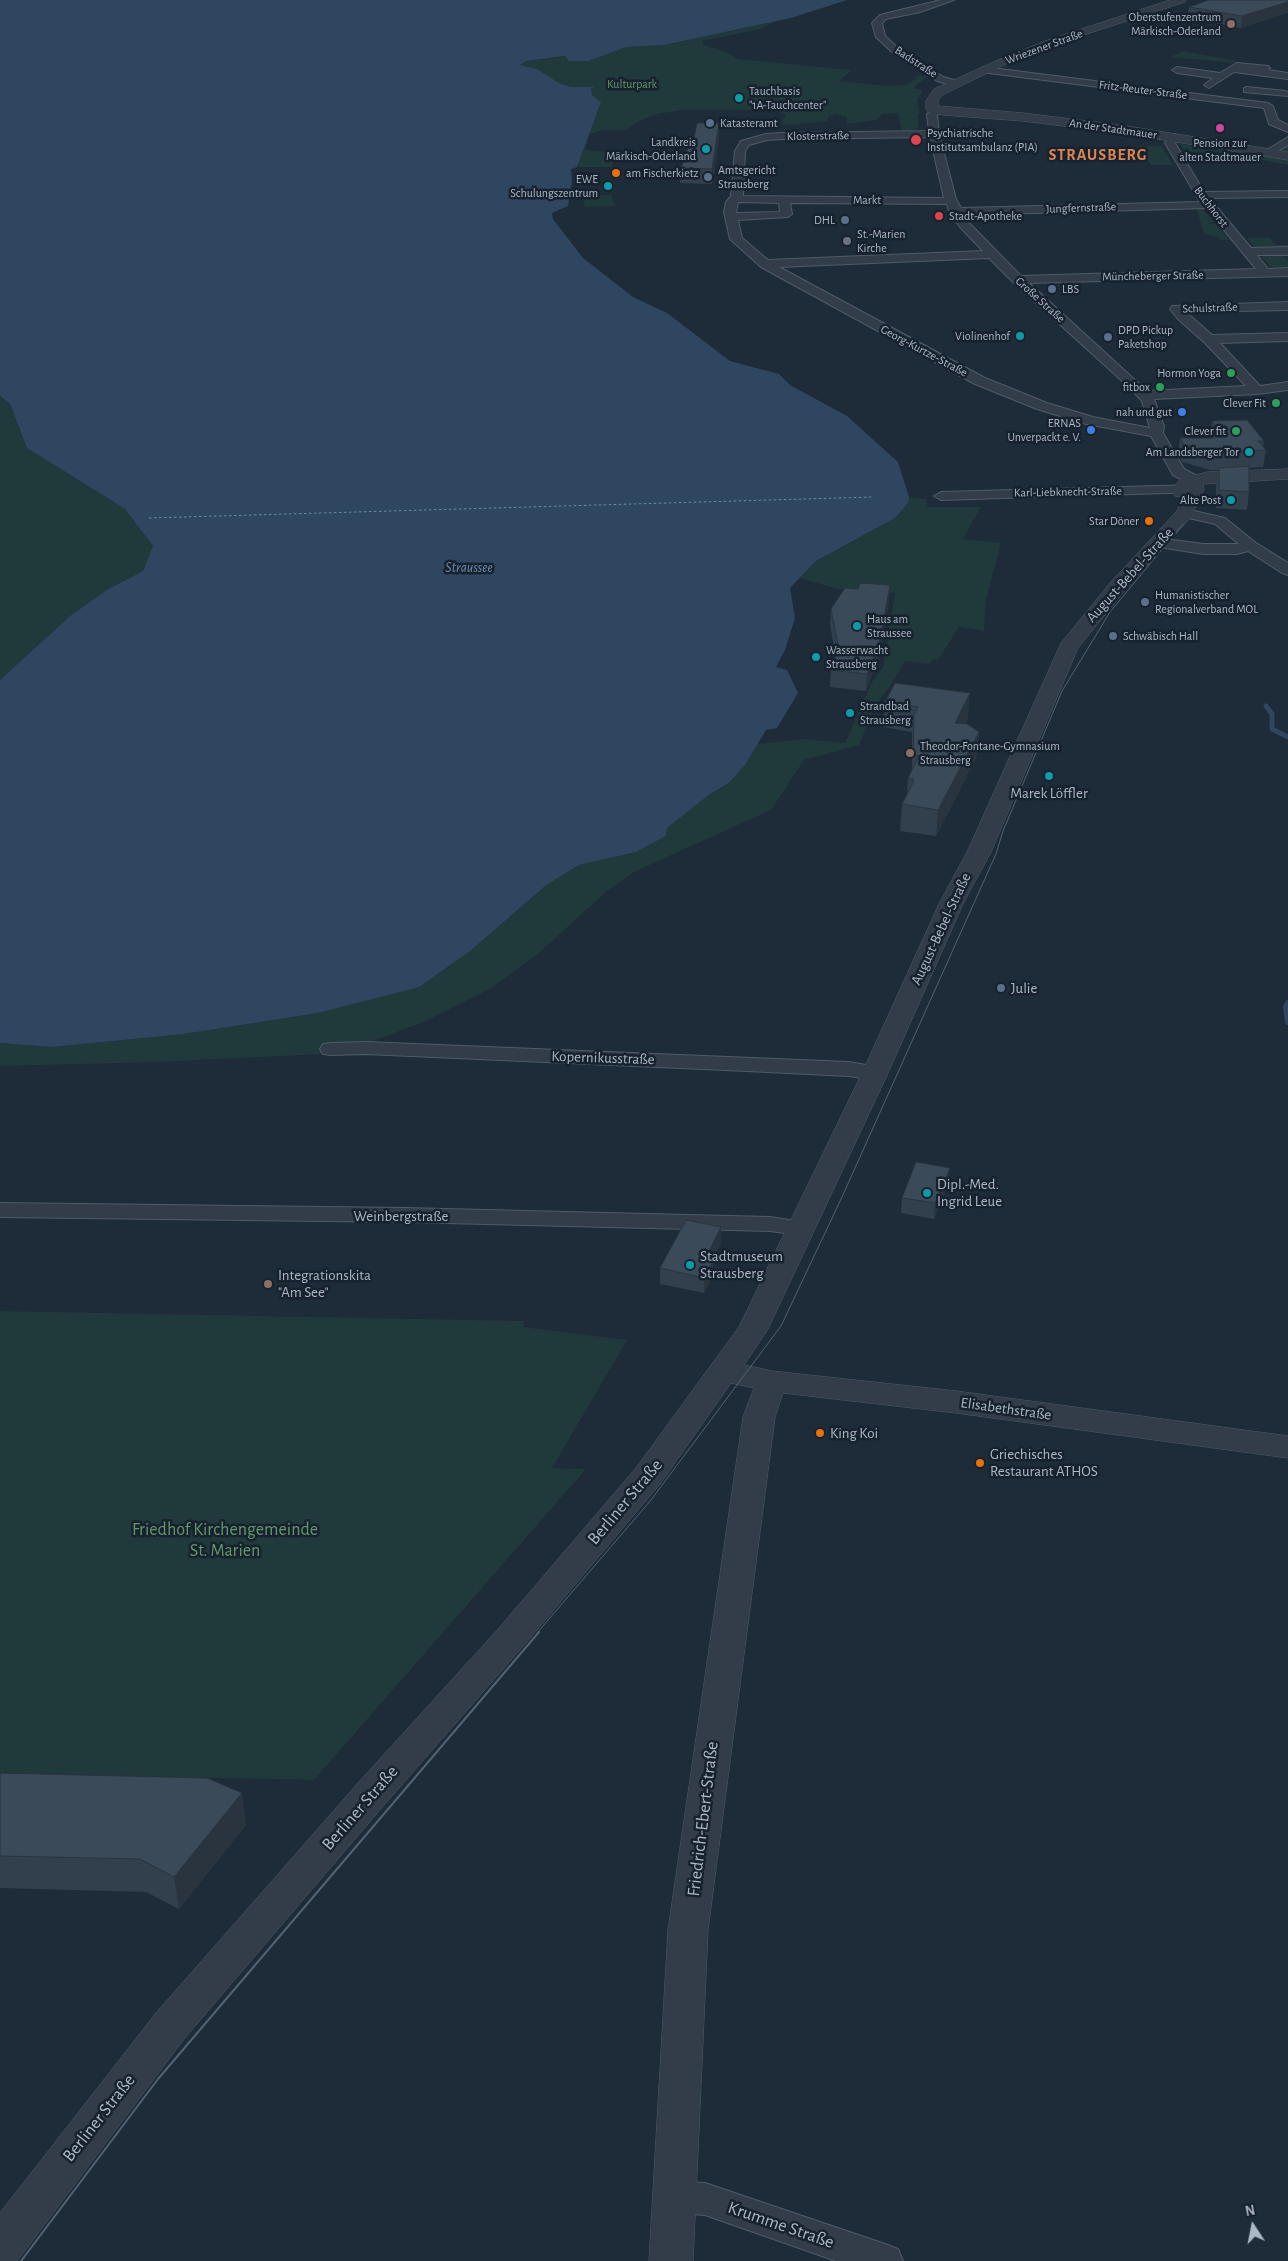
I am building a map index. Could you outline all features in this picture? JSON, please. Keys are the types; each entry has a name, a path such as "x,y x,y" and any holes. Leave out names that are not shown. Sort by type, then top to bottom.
{"street":[{"name":"Badstraße","path":"950,0 917,10 883,17 878,23 881,37 895,50 940,78 955,83"},
{"name":"Wriezener Straße","path":"934,112 932,102 936,93 955,83 1055,41 1182,0"},
{"path":"1285,94 1239,85 1209,85 1232,69 1242,65 1266,68 1288,76"},
{"name":"Fritz-Reuter-Straße","path":"984,70 1268,106 1273,122 1288,129"},
{"path":"1177,70 1220,78"},
{"name":"Große Straße","path":"934,112 934,134 950,200 955,212 964,225 1018,280 1122,372 1144,395 1157,426 1156,433 1176,469 1171,474 1190,486"},
{"name":"An der Stadtmauer","path":"934,112 1023,117 1175,137 1288,156"},
{"name":"Klosterstraße","path":"730,214 732,202 736,199 740,151 742,146 750,140 789,136 934,134"},
{"name":"Buchhorst","path":"1175,137 1170,143 1204,200 1265,273"},
{"path":"1267,153 1288,140"},
{"name":"Jungfernstraße","path":"955,212 1060,208 1288,194"},
{"name":"Markt","path":"736,199 950,200"},
{"path":"730,214 784,215 786,214 784,200"},
{"name":"Georg-Kurtze-Straße","path":"730,214 736,239 765,264 960,371 1010,394 1091,422 1156,433"},
{"path":"1248,252 1288,251"},
{"path":"765,264 992,254"},
{"name":"Müncheberger Straße","path":"1018,280 1288,272"},
{"name":"Schulstraße","path":"1257,390 1209,339 1176,309 1288,306"},
{"path":"1209,339 1288,337"},
{"path":"1144,395 1257,390 1288,386"},
{"path":"1190,486 1261,475 1288,474"},
{"name":"Karl-Liebknecht-Straße","path":"941,496 1190,486"},
{"name":"August-Bebel-Straße","path":"724,1371 753,1329 875,1073 951,904 978,852 1068,647 1092,615 1186,510 1190,486"},
{"path":"1186,510 1220,521 1251,546 1288,570"},
{"path":"1158,543 1204,549 1237,549 1251,546"},
{"name":"Kopernikusstraße","path":"331,1049 366,1048 756,1064 849,1069 875,1073"},
{"name":"Weinbergstraße","path":"0,1210 405,1215 780,1224 801,1228"},
{"name":"Elisabethstraße","path":"724,1371 772,1381 947,1401 1288,1447"},
{"name":"Berliner Straße","path":"7,2226 170,2026 372,1793 512,1636 648,1476 724,1371"},
{"name":"Friedrich-Ebert-Straße","path":"671,2261 688,1930 759,1418 772,1381"},
{"name":"Krumme Straße","path":"675,2197 705,2200 885,2261"}],"green space":[{"name":"Kulturpark","path":"777,21 757,30 702,41 704,45 728,53 738,59 852,70 839,81 887,86 906,85 919,75 929,76 914,88 923,90 917,101 920,113 918,114 918,129 902,131 898,113 882,114 876,120 847,124 847,117 835,114 829,116 827,121 793,125 783,124 782,120 786,116 778,112 755,110 683,110 657,114 641,120 626,130 604,130 590,134 585,150 615,152 612,167 577,167 598,110 592,95 591,89 593,88 571,87 559,83 537,69 519,65 526,61 609,52 626,47 664,45"},
{"path":"1183,51 1238,61 1236,63 1170,57"},
{"path":"1288,140 1288,165 1261,160 1255,163 1190,159 1180,144 1263,158"},
{"path":"1138,146 1162,146 1173,165 1151,165"},
{"path":"611,195 615,206 585,207 582,196"},
{"path":"1196,207 1203,210 1214,222 1208,223 1216,224 1229,240 1220,240 1218,237 1204,234"},
{"path":"1247,238 1270,238 1276,245 1288,245 1288,250 1256,249"},
{"path":"1265,254 1288,254 1283,256 1288,261 1288,268 1270,267 1262,257"},
{"path":"0,396 10,404 27,448 125,509 153,546 143,571 108,589 70,616 0,680"},
{"path":"909,497 926,499 927,507 981,507 963,539 1001,543 986,600 984,631 959,627 938,660 933,659 930,664 905,661 891,685 875,706 859,745 804,760 771,810 634,872 607,891 539,953 490,989 426,1021 342,1053 158,1062 0,1066 0,1043 52,1047 184,1034 318,1013 579,865 636,852 666,836 667,828 710,794 729,783 745,765 757,744 805,739 845,743 872,682 883,667 895,593 837,589 800,578 816,561 895,518 907,503"},
{"name":"Friedhof Kirchengemeinde St. Marien","path":"0,1311 524,1321 523,1327 627,1340 552,1468 586,1469 314,1780 0,1773"}],"water":[{"name":"Straussee","path":"0,0 847,0 791,18 664,45 626,47 588,61 569,61 565,56 526,61 520,65 537,69 559,83 571,87 594,87 591,89 592,95 601,102 577,167 571,169 572,181 568,206 552,213 553,219 583,258 633,297 667,313 730,361 779,374 790,385 847,416 898,462 909,497 908,503 895,518 816,561 790,588 795,618 785,650 776,667 787,670 798,693 777,728 766,730 745,765 729,783 710,794 667,828 666,836 636,852 579,865 545,886 470,951 419,987 318,1013 184,1034 52,1047 0,1043 0,680 70,616 108,589 143,571 153,546 125,509 27,448 10,404 0,396"}],"building":[{"path":"1209,0 1288,0 1288,2 1242,16 1189,7"},
{"path":"697,123 719,123 712,169 681,168 688,148 692,148"},
{"path":"1247,420 1264,441 1258,441 1266,450 1213,453 1184,445 1180,438 1214,438 1210,430 1218,430 1212,421"},
{"path":"1249,466 1249,492 1219,490 1219,468"},
{"path":"860,583 890,585 880,640 867,674 831,670 840,646 838,645 831,609 845,588 858,589"},
{"name":"Theodor-Fontane-Gymnasium Strausberg","path":"895,683 970,693 955,723 967,724 979,732 938,810 902,804 913,783 914,779 908,778 919,756 913,755 914,715 918,707 885,702"},
{"path":"916,1162 950,1168 935,1203 902,1198"},
{"path":"686,1220 721,1227 705,1259 713,1261 704,1278 660,1268"},
{"path":"0,1773 207,1778 242,1793 174,1877 140,1859 0,1856"}],"waterway":[{"path":"1266,706 1272,714 1272,729 1288,737"},
{"path":"1288,1003 1286,1007 1288,1022"}],"ferry route":[{"path":"149,518 873,497"}],"tram line":[{"path":"537,1633 651,1500 781,1326 842,1197 996,854 1003,831 1062,691 1110,612 1183,524"},
{"path":"21,2261 158,2079 539,1632"}],"place":[{"name":"Oberstufenzentrum Märkisch-Oderland","path":"1231,24"},
{"name":"Tauchbasis \"1A-Tauchcenter\"","path":"739,98"},
{"name":"Katasteramt","path":"710,123"},
{"name":"Pension zur alten Stadtmauer","path":"1220,128"},
{"name":"Psychiatrische Institutsambulanz (PIA)","path":"916,140"},
{"name":"Landkreis Märkisch-Oderland","path":"706,149"},
{"name":"am Fischerkietz","path":"616,173"},
{"name":"Amtsgericht Strausberg","path":"708,177"},
{"name":"EWE Schulungszentrum","path":"608,186"},
{"name":"Stadt-Apotheke","path":"939,216"},
{"name":"DHL","path":"845,220"},
{"name":"St.-Marien Kirche","path":"847,241"},
{"name":"LBS","path":"1052,289"},
{"name":"Violinenhof","path":"1020,336"},
{"name":"DPD Pickup Paketshop","path":"1108,337"},
{"name":"Hormon Yoga","path":"1231,373"},
{"name":"fitbox","path":"1160,387"},
{"name":"Clever Fit","path":"1276,403"},
{"name":"nah und gut","path":"1182,412"},
{"name":"ERNAS Unverpackt e. V.","path":"1091,430"},
{"name":"Clever fit","path":"1236,431"},
{"name":"Am Landsberger Tor","path":"1249,452"},
{"name":"Alte Post","path":"1231,500"},
{"name":"Star Döner","path":"1149,521"},
{"name":"Humanistischer Regionalverband MOL","path":"1145,602"},
{"name":"Haus am Straussee","path":"857,626"},
{"name":"Schwäbisch Hall","path":"1113,636"},
{"name":"Wasserwacht Strausberg","path":"816,657"},
{"name":"Strandbad Strausberg","path":"850,713"},
{"name":"Theodor-Fontane-Gymnasium Strausberg","path":"910,753"},
{"name":"Marek Löffler","path":"1049,776"},
{"name":"Julie","path":"1001,988"},
{"name":"Dipl.-Med. Ingrid Leue","path":"927,1193"},
{"name":"Stadtmuseum Strausberg","path":"690,1265"},
{"name":"Integrationskita \"Am See\"","path":"268,1284"},
{"name":"King Koi","path":"820,1433"},
{"name":"Griechisches Restaurant ATHOS","path":"980,1463"}],"district":[{"name":"STRAUSBERG","path":"1098,155"}]}
